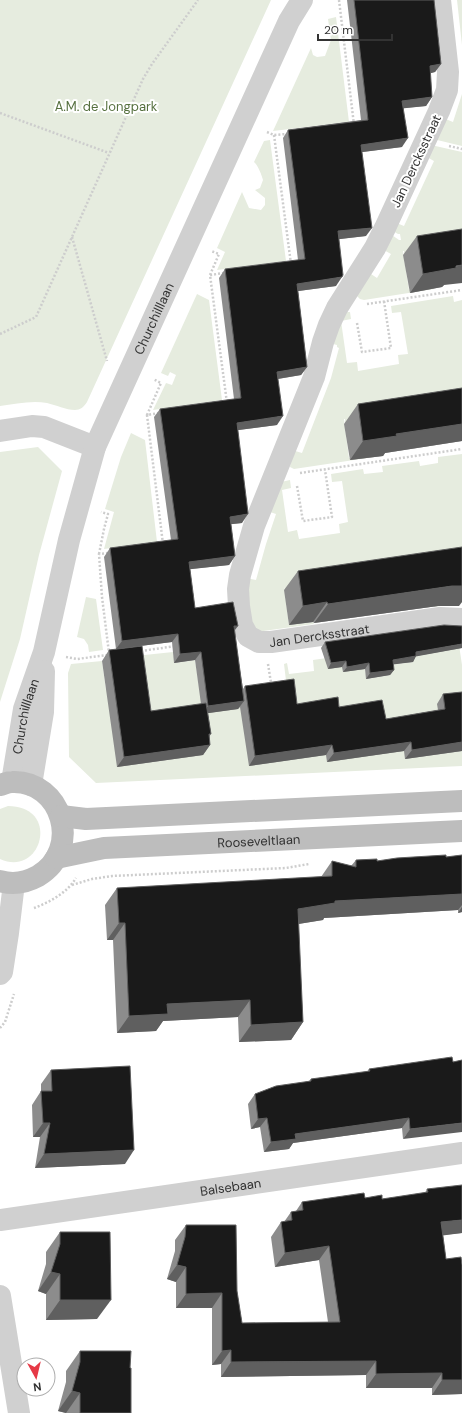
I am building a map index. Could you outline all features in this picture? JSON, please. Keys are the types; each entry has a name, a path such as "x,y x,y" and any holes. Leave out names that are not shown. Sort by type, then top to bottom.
{"main road":[{"path":"7,882 30,880 45,871 56,858 61,848 63,838 63,827 54,803 44,793 14,784"},
{"path":"60,816 86,819 462,801"},
{"name":"Rooseveltlaan","path":"56,858 104,848 462,831"}],"street":[{"name":"Churchilllaan","path":"14,784 43,712 44,652 69,540 95,447 289,21 302,0"},
{"name":"Jan Dercksstraat","path":"440,0 448,72 447,90 439,111 382,235 346,307 323,342 314,377 254,526 240,575 238,589 242,625 248,636 259,642 440,618 462,619"},
{"path":"0,431 32,426 44,427 95,447"},
{"path":"0,974 2,972 8,933 7,882"},
{"name":"Balsebaan","path":"0,1220 462,1153"},
{"path":"0,1296 2,1322 19,1413"}],"path":[{"path":"0,334 36,317 143,79 198,0"},
{"path":"339,0 354,125"},
{"path":"0,113 110,153"},
{"path":"350,126 361,124"},
{"path":"267,132 274,135 289,134"},
{"path":"274,135 291,264"},
{"path":"72,236 103,347"},
{"path":"211,251 219,254 210,275 227,404 220,404"},
{"path":"210,275 225,273"},
{"path":"384,301 391,348 362,352 346,307 384,301 462,290"},
{"path":"153,379 160,383 147,415 164,545 156,546"},
{"path":"147,415 161,413"},
{"path":"273,477 462,449"},
{"path":"295,474 303,521 332,517 325,470"},
{"path":"77,660 110,655 102,597 99,554 108,514 101,511"},
{"path":"99,554 113,552"},
{"path":"264,684 271,683 265,642"},
{"path":"141,651 180,646"},
{"path":"72,886 92,878 112,876 286,868 312,863"}],"green space":[{"name":"A.M. de Jongpark","path":"0,0 271,0 87,402 82,408 77,410 41,402 0,406"},
{"path":"457,0 462,0 462,45"},
{"path":"336,17 349,122 273,131 311,48 313,55 317,57 325,56 331,40 328,19"},
{"path":"462,94 462,146 433,139 443,118 453,122"},
{"path":"270,140 286,261 217,270 225,252 217,248 242,192 249,208 261,210 265,205 265,198 255,190 260,188 263,180 261,173 254,162 264,141"},
{"path":"431,145 462,152 462,247 404,255 403,251 409,290 433,287 434,289 364,300 360,299 357,296 368,272 377,278 391,254 382,249 389,233 401,240 400,234 391,230 394,222 404,226 434,161 425,156"},
{"path":"197,294 209,300 222,400 153,410 166,383 172,385 176,375 170,372 168,376 161,373"},
{"path":"453,296 454,302 462,300 462,405 345,423 344,419 349,458 374,457 294,469 290,467 292,450 302,453 331,378 339,348 337,345 329,343 345,312 350,312 351,319 341,321 347,363 357,362 358,371 399,364 398,355 408,354 401,312 392,313 391,306"},
{"path":"131,433 145,440 157,542 104,549 114,512 105,509 121,457"},
{"path":"38,447 62,471 39,555 20,639 0,702 0,452"},
{"path":"462,454 462,603 434,607 434,605 285,590 284,586 289,625 313,622 314,624 256,632 252,627 246,578 256,580 276,514 267,511 281,482 290,480 291,488 282,490 288,532 297,530 299,539 340,533 339,524 348,522 342,481 332,482 331,474 363,469 364,474 383,472 382,466 419,461 420,466 438,463 438,457"},
{"path":"86,597 96,599 103,650 89,652 88,645 84,639 77,637"},
{"path":"458,638 462,665 462,766 96,783 69,757 68,673 71,664 102,661 106,690 135,656 173,652 175,663 195,660 199,686 237,705 287,689 284,664 287,663 289,674 314,671 313,660 341,656 365,669 367,679 390,675 389,665 413,662 410,646"},
{"path":"8,806 25,809 35,817 40,828 40,840 35,851 26,859 15,862 0,859 0,809"}],"building":[{"path":"354,0 434,0 441,64 430,66 432,97 402,101 408,138 361,145 372,228 338,231 342,277 297,284 307,367 277,372 283,416 237,423 248,514 230,517 235,556 189,562 195,608 233,602 238,626 234,626 244,701 208,706 201,652 180,654 178,634 122,641 110,548 178,539 160,409 241,398 225,269 305,259 288,130 368,120"},
{"path":"462,229 462,265 456,266 456,268 423,274 417,236"},
{"path":"462,388 462,424 396,434 397,436 363,441 358,404"},
{"path":"462,547 462,586 452,586 328,604 327,602 303,606 298,571"},
{"path":"444,625 462,626 462,644 416,652 416,656 393,660 394,670 370,673 369,663 347,667 346,661 331,663 325,642"},
{"path":"142,646 151,711 206,703 211,734 209,734 210,745 124,757 109,650"},
{"path":"294,679 297,704 338,697 339,707 382,700 386,719 445,709 443,694 462,692 462,742 412,750 411,742 334,753 332,745 255,756 245,686"},
{"path":"446,855 446,857 462,855 462,894 335,901 335,903 298,909 303,1022 251,1025 250,1000 167,1004 168,1014 129,1016 125,923 119,923 117,888 332,876 332,861 356,867 356,860 377,859 377,861 397,858"},
{"path":"452,1057 453,1062 462,1060 462,1123 410,1129 409,1118 295,1134 296,1139 271,1142 267,1118 258,1119 255,1094 276,1086 311,1081 311,1079 370,1071 369,1069"},
{"path":"130,1066 134,1150 44,1154 50,1123 43,1123 41,1091 52,1091 51,1070"},
{"path":"462,1185 462,1220 441,1222 446,1259 461,1257 462,1380 442,1380 442,1373 376,1374 376,1361 231,1362 231,1350 222,1351 222,1293 186,1294 186,1267 177,1265 185,1237 186,1225 236,1225 237,1291 242,1323 340,1322 329,1246 285,1253 281,1222 292,1220 291,1212 303,1210 302,1202 364,1193 365,1198 382,1195 382,1199 428,1192 427,1189"},
{"path":"60,1232 110,1232 111,1300 60,1300 60,1274 51,1272 60,1244"},
{"path":"80,1351 131,1351 131,1413 80,1413 80,1393 72,1391 80,1362"}]}
